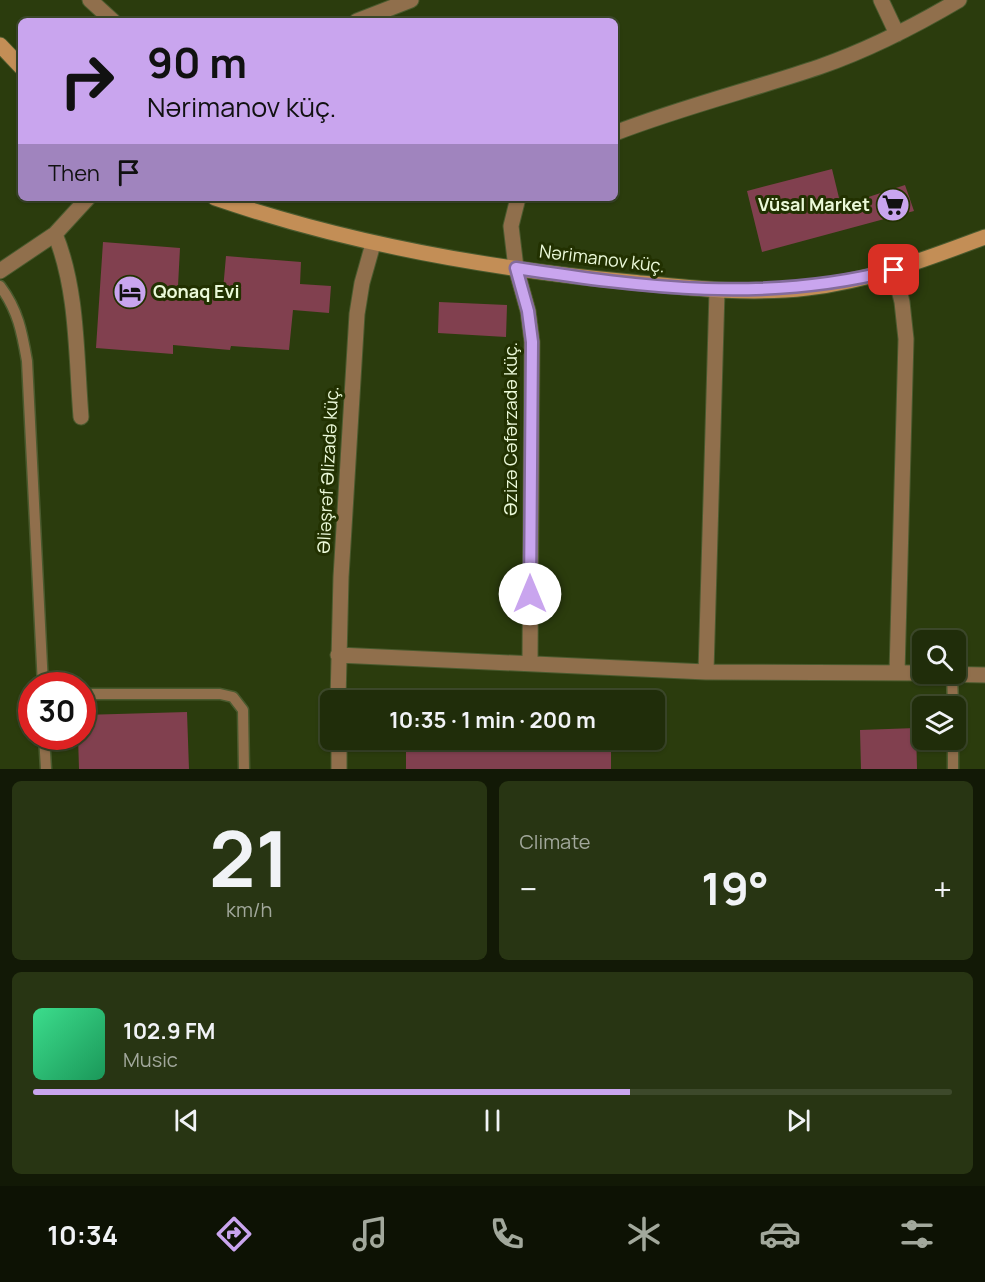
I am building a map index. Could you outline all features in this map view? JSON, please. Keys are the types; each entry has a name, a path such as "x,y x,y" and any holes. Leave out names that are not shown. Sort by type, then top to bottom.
{"main road":[{"path":"0,45 18,64"},
{"name":"Nərimanov küç.","path":"223,201 277,220 373,243 572,277 717,291 806,288 850,282 894,270 985,237"}],"street":[{"path":"90,0 110,18"},
{"path":"365,18 411,0"},
{"path":"881,0 897,34"},
{"path":"618,132 671,111 820,66 897,34 959,0"},
{"path":"0,271 55,234 85,201"},
{"name":"Əzizə Cəfərzadə küç.","path":"518,201 511,226 516,268 528,311 532,342 530,662"},
{"path":"55,234 64,257 68,281 81,417"},
{"name":"Əliəşrəf Əlizadə küç.","path":"338,690 357,314 362,283 373,243"},
{"path":"894,270 902,302 906,339 897,673"},
{"path":"706,672 717,291"},
{"path":"338,655 530,662 706,672 912,673"},
{"path":"966,674 985,675"},
{"path":"339,750 339,769"}],"lane":[{"path":"0,286 13,303 21,326 27,361 42,672"},
{"path":"96,694 220,694 233,697 243,710 244,769"},
{"path":"45,750 46,769"},
{"path":"953,750 953,769"}],"building":[{"path":"832,169 841,206 905,185 914,211 762,252 747,191"},
{"path":"103,242 180,248 178,286 223,290 226,256 301,262 300,284 331,286 329,313 293,310 289,350 231,346 230,350 173,345 173,354 96,348"},
{"path":"439,302 507,305 506,337 438,333"},
{"path":"187,712 189,769 79,769 78,750 96,750 96,715"},
{"path":"912,728 912,750 917,750 917,769 861,769 860,730"},
{"path":"406,750 611,750 611,769 406,769"}],"place":[{"name":"Vüsal Market","path":"893,205"},
{"name":"Qonaq Evi","path":"130,292"}],"route":[{"path":"530,594 532,342 528,311 516,268 572,277 717,291 806,288 850,282 894,270"}]}
